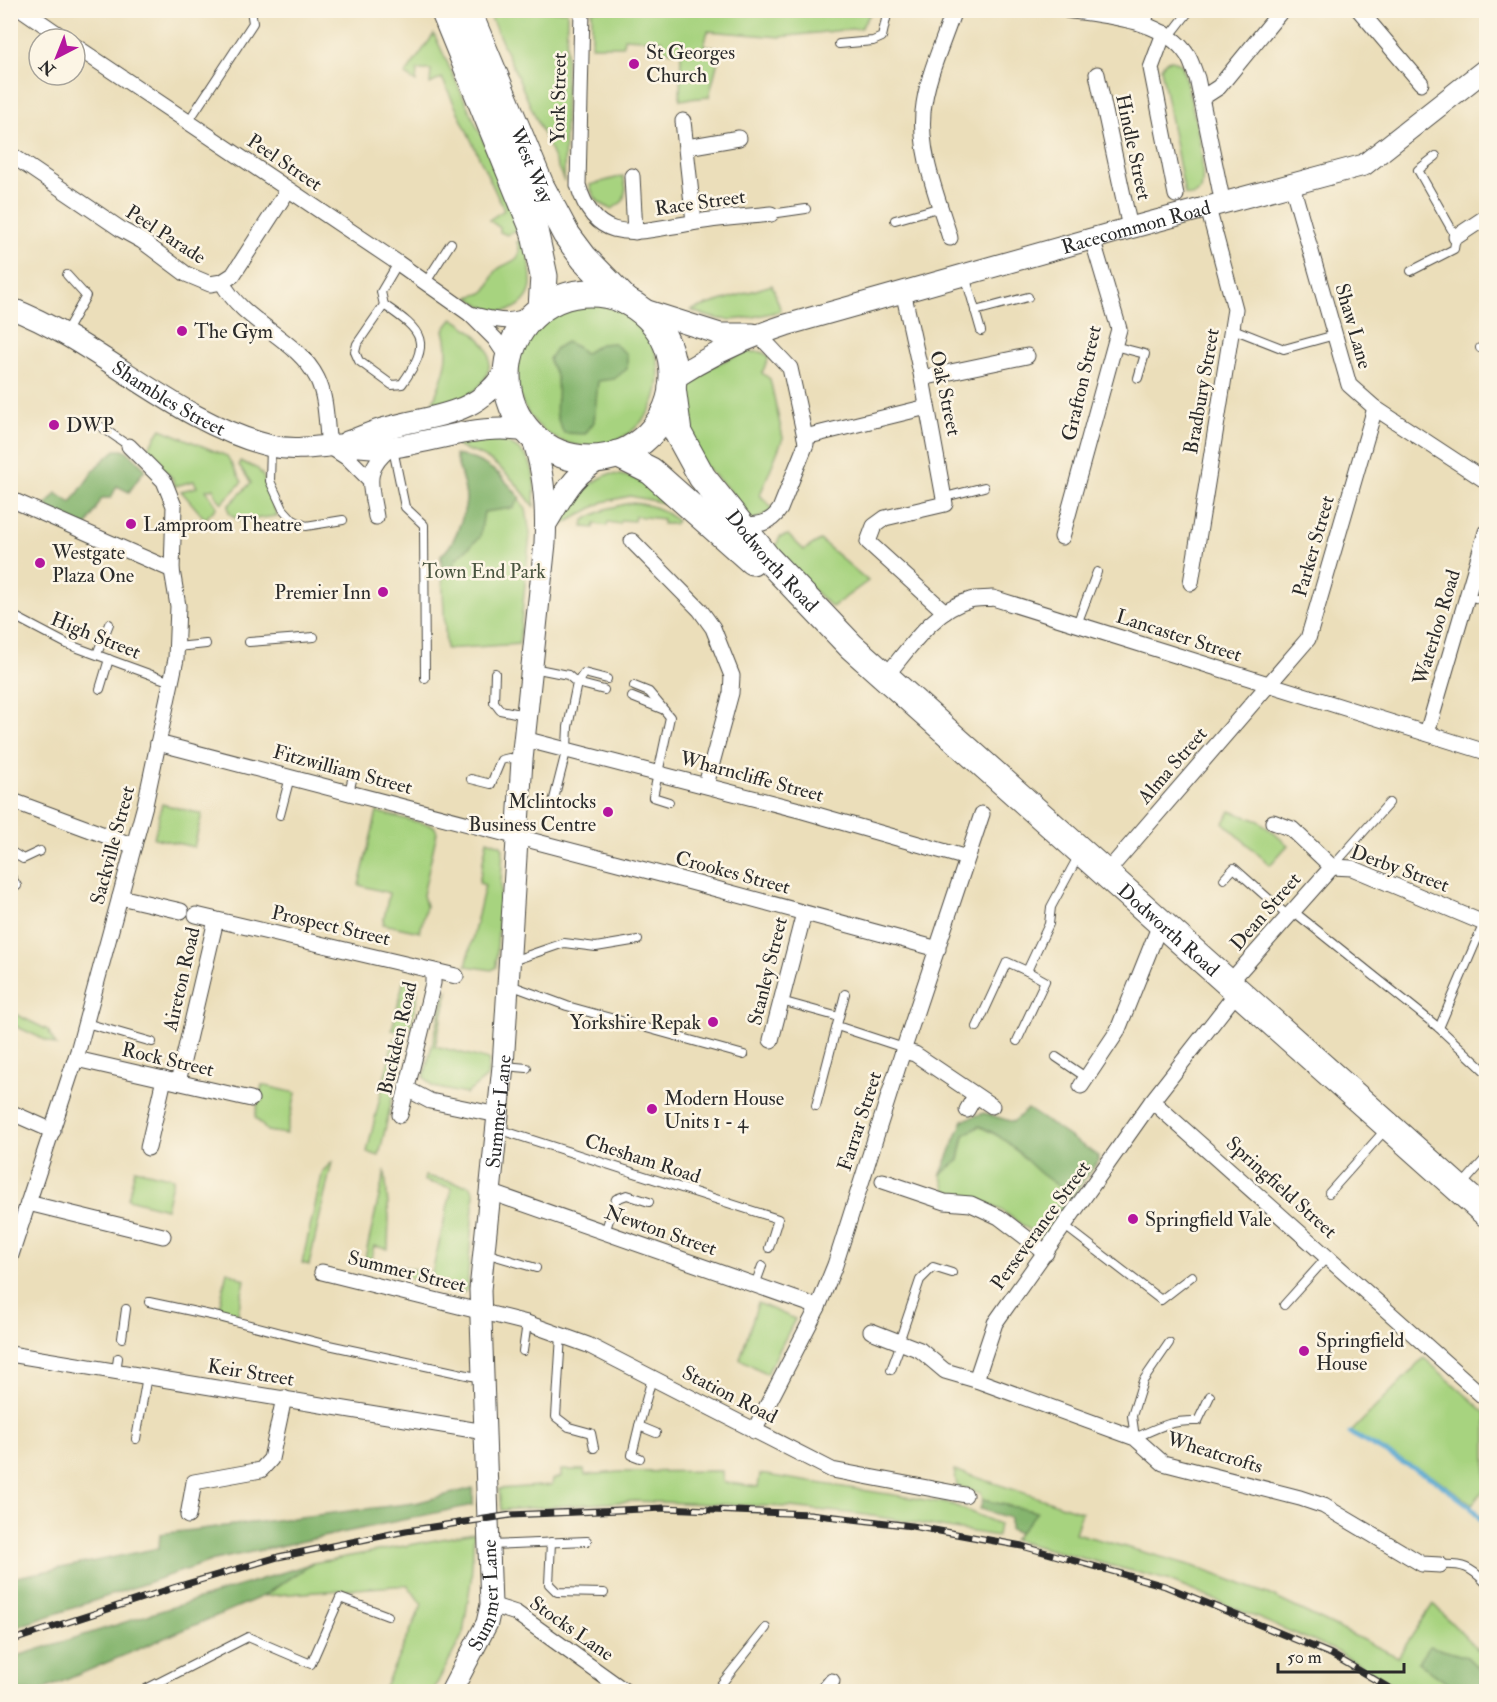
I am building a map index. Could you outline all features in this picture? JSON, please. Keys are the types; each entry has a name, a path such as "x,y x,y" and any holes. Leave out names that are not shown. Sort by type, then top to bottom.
{"highway":[{"name":"West Way","path":"444,10 534,230 544,276 539,310"},
{"name":"West Way","path":"468,10 541,187 566,234 584,258 632,305"},
{"path":"583,293 605,294 632,305 654,323 666,342 672,363 673,383 664,412 649,434 634,446 610,456 583,459 546,446 530,433 517,414 509,392 508,364 512,347 522,328 539,310 562,298 583,293"},
{"name":"Dodworth Road","path":"673,383 678,433 697,469 739,525 851,646 1486,1213"},
{"name":"Dodworth Road","path":"610,456 651,471 822,626 851,646"}],"street":[{"name":"York Street","path":"582,10 578,185 584,205 594,218"},
{"path":"950,238 928,165 923,137 923,113 926,92 954,10"},
{"path":"1202,98 1219,87 1282,10"},
{"path":"1359,10 1421,83"},
{"path":"1072,11 1149,18 1166,35 1151,68 1176,195"},
{"path":"27,12 48,27"},
{"name":"Bradbury Street","path":"1166,35 1181,47 1189,58 1197,78 1202,98 1216,206 1235,309 1191,583"},
{"name":"Peel Street","path":"87,54 470,314 495,339 508,364"},
{"name":"Racecommon Road","path":"673,383 692,366 758,334 965,273 1364,165 1486,69"},
{"name":"Hindle Street","path":"1097,74 1130,228"},
{"path":"683,121 694,222"},
{"path":"687,147 739,138"},
{"name":"Peel Parade","path":"10,154 122,230 142,241 183,278 210,284 222,282 237,304 293,350 312,369 323,394 335,446"},
{"name":"Race Street","path":"632,176 635,232"},
{"name":"Shaw Lane","path":"1292,185 1349,385 1375,408 1486,481"},
{"path":"222,282 232,275 288,190"},
{"name":"Race Street","path":"594,218 607,227 619,231 635,232 694,222 771,214"},
{"path":"1456,237 1486,217"},
{"name":"Grafton Street","path":"1062,537 1119,329 1092,238"},
{"name":"Oak Street","path":"903,291 945,501"},
{"name":"Racecommon Road","path":"632,305 720,334 758,334"},
{"name":"Shambles Street","path":"10,308 64,334 195,414 271,446 300,449 335,446 392,447 480,430 500,429 530,433"},
{"name":"Peel Street","path":"470,314 499,321 517,321 539,310"},
{"path":"739,525 761,525 775,516 780,509 806,444 790,368 758,334"},
{"path":"922,378 1027,356"},
{"name":"Shambles Street","path":"335,446 385,428 430,418 471,405 497,385 508,364"},
{"path":"806,437 927,407"},
{"name":"Parker Street","path":"1269,685 1308,639 1375,408"},
{"name":"Summer Lane","path":"453,1691 487,1623 491,1605 480,1290 503,1066 523,749 546,524 539,455 530,433"},
{"name":"Sackville Street","path":"10,1258 53,1131 86,1023 145,805 177,647 178,606 171,570 174,506 164,481 129,446"},
{"path":"335,446 369,479"},
{"path":"376,518 369,479 375,464 392,447"},
{"name":"Summer Lane","path":"546,524 575,477 588,466 610,456"},
{"path":"10,499 171,570"},
{"path":"945,501 885,518 874,526 868,542 945,612"},
{"name":"Waterloo Road","path":"1427,733 1486,532"},
{"path":"632,541 700,610 713,628 732,676 731,693 705,785"},
{"name":"Lancaster Street","path":"885,677 925,630 945,612 969,600 993,598 1486,752"},
{"name":"Alma Street","path":"1106,873 1269,685"},
{"name":"Fitzwilliam Street","path":"158,743 290,777 350,786 518,837"},
{"name":"Wharncliffe Street","path":"523,749 567,748 967,858"},
{"path":"10,800 134,846"},
{"name":"Farrar Street","path":"754,1431 818,1307 835,1265 982,814"},
{"path":"1273,822 1292,829 1332,867"},
{"name":"Crookes Street","path":"518,837 938,949"},
{"name":"Dean Street","path":"1234,987 1290,914 1332,867"},
{"name":"Derby Street","path":"1332,867 1352,868 1485,923"},
{"name":"Prospect Street","path":"120,897 456,976"},
{"name":"Stanley Street","path":"771,1040 804,913"},
{"name":"Aireton Road","path":"148,1148 171,1081 216,920"},
{"path":"1084,1082 1117,1032 1161,922"},
{"name":"Buckden Road","path":"400,1115 433,983 433,971"},
{"path":"1152,1101 1234,987"},
{"path":"904,1049 992,1106"},
{"name":"Rock Street","path":"76,1059 251,1099"},
{"path":"407,1089 430,1101 497,1122"},
{"path":"967,1110 975,1096"},
{"name":"Perseverance Street","path":"975,1380 995,1323 1152,1101"},
{"name":"Springfield Street","path":"1152,1101 1486,1399"},
{"path":"10,1112 53,1131"},
{"path":"883,1181 945,1202 970,1204 999,1216 1046,1253"},
{"name":"Newton Street","path":"490,1192 818,1307"},
{"path":"28,1203 163,1236"},
{"name":"Summer Street","path":"322,1272 481,1310"},
{"name":"Station Road","path":"481,1310 561,1334 588,1345 832,1470 965,1495"},
{"name":"Wheatcrofts","path":"871,1331 920,1350 945,1371 1135,1438 1163,1463 1323,1506 1422,1564 1440,1566"},
{"name":"Keir Street","path":"10,1354 117,1365 147,1376 485,1432"},
{"path":"188,1516 194,1482 261,1470 271,1459 284,1398"},
{"name":"Stocks Lane","path":"491,1605 516,1613 626,1692"}],"lane":[{"path":"188,122 253,23 251,10"},
{"path":"438,10 457,44"},
{"path":"839,44 882,37 888,10"},
{"path":"1166,35 1190,10"},
{"path":"1411,271 1454,249 1456,237 1418,170 1436,156"},
{"path":"895,220 941,207"},
{"path":"771,214 806,209"},
{"path":"426,282 452,243"},
{"path":"384,305 357,344 355,352 358,361 392,385 402,384 417,363 420,350 419,336 410,322 384,305 381,292 398,263"},
{"path":"965,273 981,332"},
{"path":"64,334 86,296 67,275"},
{"path":"975,311 1028,297"},
{"path":"1233,329 1284,349 1335,335"},
{"path":"1114,346 1145,354 1138,378"},
{"path":"100,426 129,446"},
{"path":"271,446 270,481 282,509 293,520 306,526 343,520"},
{"path":"392,447 405,507 424,525 425,678"},
{"path":"945,501 984,487"},
{"path":"1077,624 1097,572"},
{"path":"1468,596 1486,601"},
{"name":"High Street","path":"10,614 67,644 171,682"},
{"path":"97,654 109,624"},
{"path":"249,642 314,637"},
{"path":"177,647 206,644"},
{"path":"99,689 109,659"},
{"path":"531,668 568,675 577,683 604,690"},
{"path":"495,673 494,702 500,710 526,715"},
{"path":"554,799 567,748 568,727 577,683 585,673 607,679"},
{"path":"634,686 649,692 670,717 653,797 669,802"},
{"path":"632,697 663,709"},
{"path":"471,779 491,784 501,760 523,749"},
{"path":"280,815 290,777"},
{"path":"1332,867 1389,803"},
{"path":"10,851 23,859 40,851"},
{"path":"1027,971 1049,924 1052,907 1081,851"},
{"path":"1224,879 1234,868 1290,914 1439,1028 1486,1072"},
{"path":"10,875 16,886"},
{"path":"1439,1028 1485,923"},
{"path":"511,962 564,943 596,947 638,940"},
{"path":"977,1027 1007,962 1045,981 1017,1041"},
{"path":"509,984 567,1006 744,1055"},
{"path":"816,1106 845,994"},
{"path":"781,1002 839,1017"},
{"path":"86,1023 152,1042"},
{"path":"837,1026 904,1049"},
{"path":"1056,1057 1084,1082"},
{"path":"503,1066 527,1068"},
{"name":"Chesham Road","path":"497,1122 778,1219 768,1248"},
{"path":"1329,1193 1389,1126"},
{"path":"1459,1189 1486,1158"},
{"path":"605,1232 616,1199 627,1195 649,1202"},
{"path":"1065,1226 1161,1300 1192,1276"},
{"path":"483,1253 536,1268"},
{"path":"1284,1305 1328,1256"},
{"path":"755,1285 762,1266"},
{"path":"891,1370 920,1280 933,1267 952,1273"},
{"path":"149,1302 324,1344 483,1378"},
{"path":"122,1338 126,1309"},
{"path":"523,1351 527,1323"},
{"path":"561,1334 556,1417 569,1427 591,1433 594,1448"},
{"path":"1169,1343 1143,1381 1132,1416 1135,1438 1161,1425 1178,1420 1198,1420 1210,1396"},
{"path":"136,1439 147,1376"},
{"path":"640,1458 632,1455 652,1378"},
{"path":"639,1426 656,1433"},
{"path":"488,1545 587,1541"},
{"path":"551,1542 549,1584 557,1592 604,1593"},
{"path":"1440,1566 1460,1564 1477,1573 1486,1583"},
{"path":"140,1692 249,1637 311,1664 340,1598 388,1616"},
{"path":"715,1692 766,1628"}],"green space":[{"path":"592,10 872,11 861,28 780,37 708,31 704,45 721,48 709,97 680,100 681,52 662,50 662,40 624,38 623,46 592,46"},
{"path":"488,11 567,11 564,181"},
{"path":"434,34 517,213 519,228 507,235 500,232 500,228 489,220 504,210 442,78 430,84 431,70 417,70 416,82 405,75"},
{"path":"1172,60 1182,65 1200,145 1203,177 1201,190 1193,196 1185,195 1161,68 1166,61"},
{"path":"623,176 626,188 623,201 612,209 597,200 590,185"},
{"path":"526,239 531,281 527,297 522,303 509,310 501,311 483,306 469,297 485,291 495,272 518,257 517,242"},
{"path":"772,285 781,311 725,320 691,310"},
{"path":"588,304 615,310 638,325 653,348 659,375 653,402 638,425 615,440 588,446 561,440 538,425 523,402 517,375 523,348 538,325 561,310"},
{"path":"453,318 470,330 487,348 489,368 486,377 475,391 435,408 433,402 447,359 444,330"},
{"path":"566,342 577,347 584,354 600,344 613,343 627,354 627,369 614,379 598,381 594,422 585,434 564,433 557,418 557,378 549,359 556,348"},
{"path":"744,352 762,352 769,357 762,373 770,379 783,438 760,495 774,510 752,521 733,494 692,453 680,419 686,388 708,368"},
{"path":"161,429 227,456 242,482 222,503 215,495 214,488 206,490 217,507 205,519 181,491 197,487 194,481 175,486 172,478 146,451"},
{"path":"494,439 518,449 530,463 534,482 534,507 504,471 480,455 454,444"},
{"path":"115,450 126,450 145,469 129,492 117,486 111,498 102,498 86,527 49,509 47,504 56,493 71,503 97,466"},
{"name":"Town End Park","path":"455,455 474,460 500,474 526,509 530,534 519,644 446,649 441,555 450,545 461,523 466,501 464,484"},
{"path":"455,455 475,460 492,469 520,498 513,508 484,512 480,537 456,559 449,576 442,574 441,555 450,545 461,523 466,501 464,484"},
{"path":"240,461 258,469 263,476 277,516 240,521 229,513 228,506 251,483 239,465"},
{"path":"609,474 628,476 642,482 669,504 630,496 603,502 560,526 573,501 592,483"},
{"path":"630,503 655,508 677,521 674,524 663,524 663,519 635,516 634,521 621,520 620,524 608,522 607,526 595,524 594,528 583,527 584,520 606,509"},
{"path":"788,535 804,550 820,540 868,581 832,607 780,560 776,546 780,537"},
{"path":"162,804 202,814 194,847 154,838"},
{"path":"1230,811 1259,821 1288,845 1270,865 1224,823"},
{"path":"377,812 434,826 437,832 423,895 426,906 420,932 383,924 389,893 359,885"},
{"path":"487,840 501,845 503,849 496,967 492,970 466,966 485,885 479,883"},
{"path":"404,979 415,982 418,993 410,1027 405,1027 404,1033 392,1030"},
{"path":"448,991 435,1046 489,1060 487,1077 466,1094 433,1087 424,1077 445,994"},
{"path":"11,1012 48,1030 56,1045 11,1024"},
{"path":"394,1038 405,1042 379,1156 367,1152"},
{"path":"262,1085 296,1093 286,1134 267,1131 255,1117"},
{"path":"1028,1109 1098,1156 1098,1161 1055,1221 1049,1216 1066,1191 1042,1175 1004,1140 979,1126 964,1135 959,1160 941,1174 963,1120 984,1113 1013,1122"},
{"path":"979,1126 1006,1140 1041,1173 1067,1191 1050,1216 1055,1221 1042,1239 1001,1210 978,1200 946,1191 941,1174 959,1160 964,1135"},
{"path":"332,1162 309,1265 302,1263 323,1171"},
{"path":"135,1169 173,1178 166,1209 128,1199"},
{"path":"385,1170 389,1217 388,1249 374,1246 371,1259 365,1258"},
{"path":"425,1176 470,1186 474,1192 467,1289 463,1293 393,1274 395,1265 432,1273 452,1188 424,1181"},
{"path":"227,1271 245,1280 237,1317 218,1313"},
{"path":"758,1303 795,1319 767,1374 740,1359"},
{"path":"1424,1358 1486,1413 1486,1488 1472,1504 1437,1479 1351,1432"},
{"path":"561,1470 584,1470 585,1475 620,1472 722,1471 723,1482 758,1487 760,1474 951,1504 999,1524 997,1536 866,1515 790,1507 635,1501 501,1510 499,1489 552,1485 553,1479 561,1477"},
{"path":"954,1470 1082,1512 1075,1533 1193,1566 1270,1595 1398,1657 1433,1604 1478,1650 1486,1644 1486,1663 1477,1667 1467,1657 1418,1662 1458,1691 1405,1691 1332,1649 1167,1580 1013,1540 1036,1512 983,1500 981,1493 957,1486"},
{"path":"473,1488 473,1505 214,1560 11,1629 11,1578 159,1548 160,1534 415,1503"},
{"path":"983,1500 1037,1512 1019,1533 1010,1529 1010,1518 980,1509"},
{"path":"474,1533 471,1580 463,1634 433,1691 383,1691 422,1605 408,1585 263,1596 313,1563"},
{"path":"313,1563 263,1596 40,1691 11,1691 11,1658"},
{"path":"1429,1646 1467,1657 1486,1676 1486,1691 1458,1691 1418,1662"}],"waterway":[{"path":"1350,1433 1435,1480 1470,1506 1486,1526"}],"railway":[{"path":"10,1641 173,1588 278,1557 406,1531 511,1515 664,1508 810,1514 912,1526 1022,1546 1165,1586 1331,1654 1396,1692"}],"place":[{"name":"St Georges Church","path":"634,64"},
{"name":"The Gym","path":"182,331"},
{"name":"DWP","path":"54,425"},
{"name":"Lamproom Theatre","path":"131,524"},
{"name":"Westgate Plaza One","path":"40,563"},
{"name":"Premier Inn","path":"383,592"},
{"name":"Mclintocks Business Centre","path":"608,812"},
{"name":"Yorkshire Repak","path":"713,1022"},
{"name":"Modern House Units 1 - 4","path":"652,1109"},
{"name":"Springfield Vale","path":"1133,1219"},
{"name":"Springfield House","path":"1304,1351"}]}
